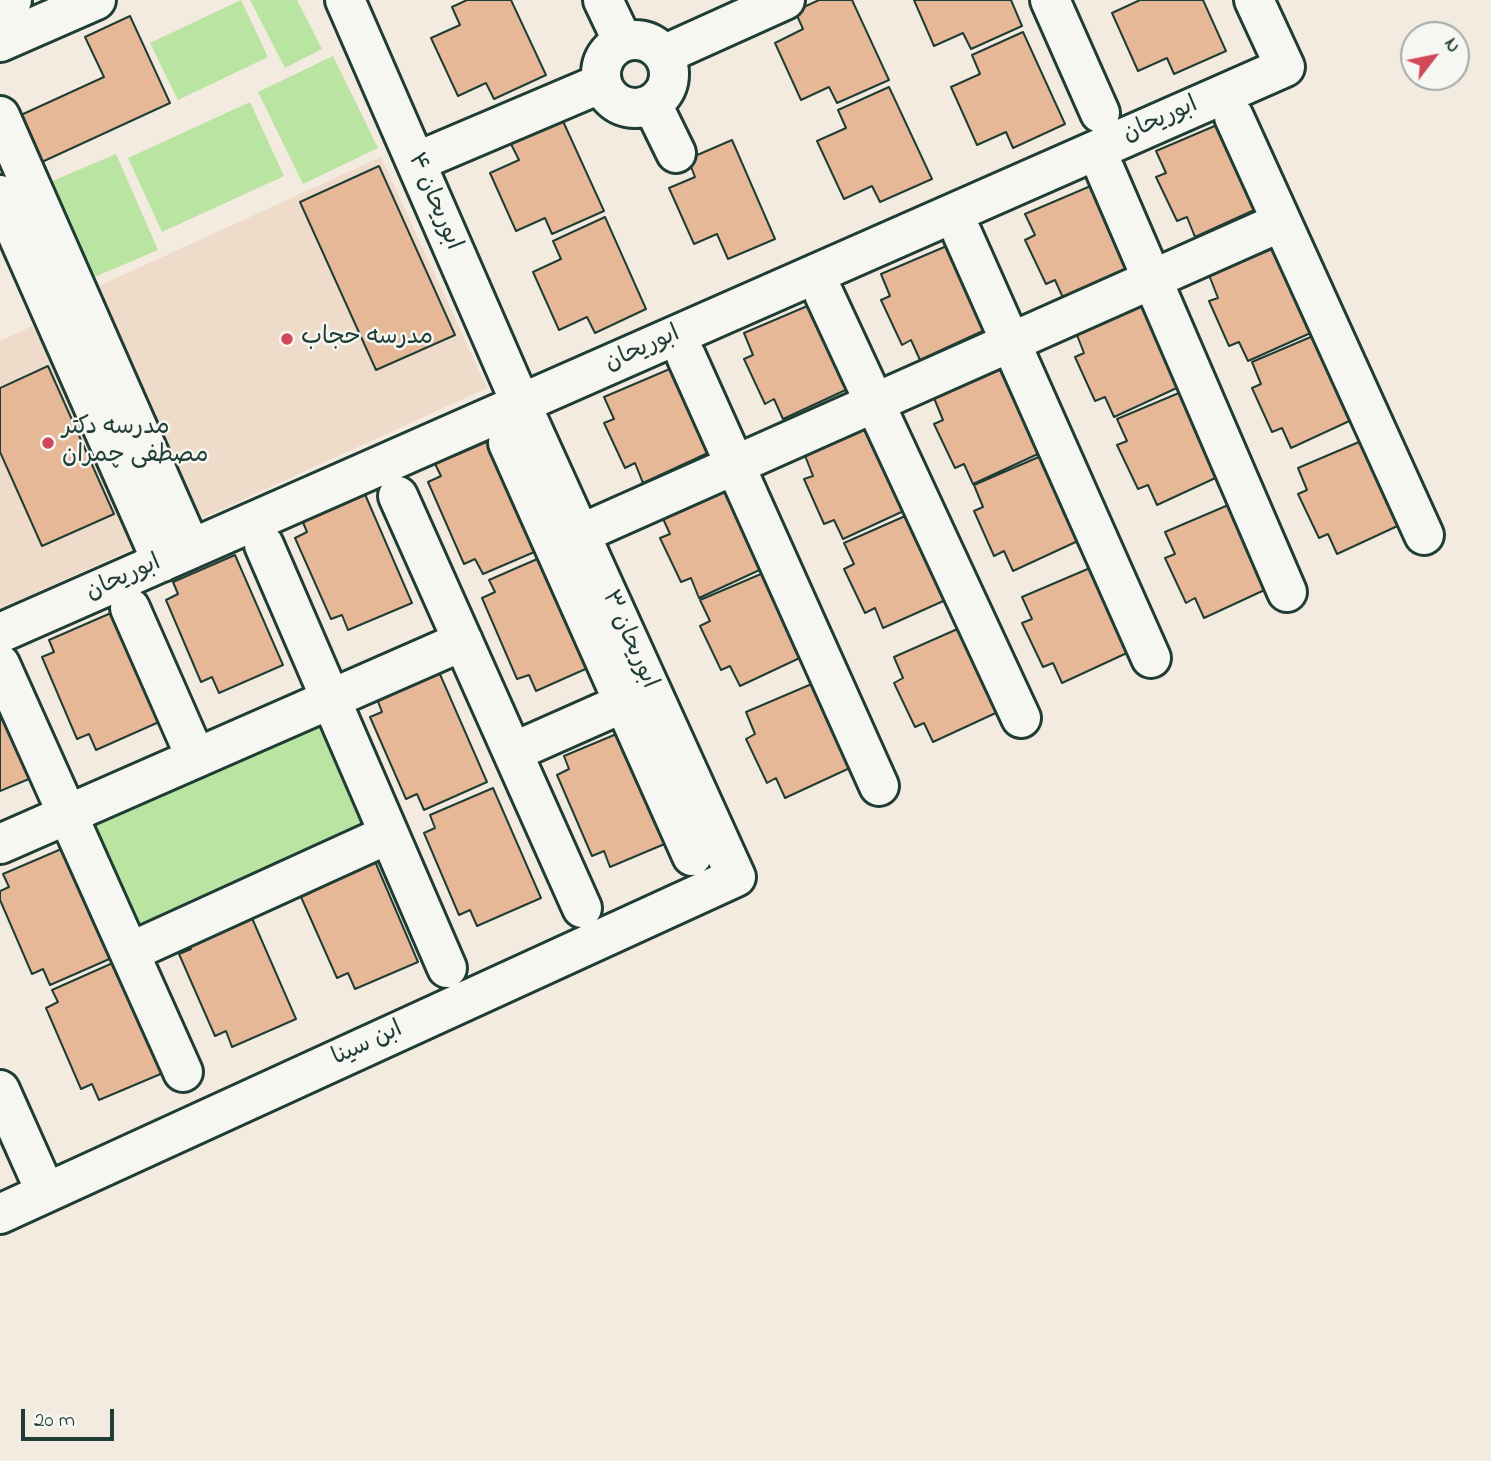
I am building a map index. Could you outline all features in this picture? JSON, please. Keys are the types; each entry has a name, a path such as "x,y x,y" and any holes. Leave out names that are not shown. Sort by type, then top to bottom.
{"street":[{"path":"0,5 12,0"},
{"path":"0,42 96,0"},
{"name":"ابوریحان ۴","path":"345,0 521,404"},
{"path":"603,0 622,42"},
{"path":"663,55 785,0"},
{"path":"1050,0 1100,113"},
{"name":"ابوریحان","path":"0,633 1285,67 1254,0"},
{"path":"634,40 656,47 663,55 668,66 666,88 652,104 630,108 610,99 602,83 601,67 605,56 613,48 622,42 634,40"},
{"path":"416,162 602,83"},
{"path":"652,104 676,153"},
{"path":"0,116 40,246 177,555"},
{"path":"1234,117 1423,535"},
{"path":"1105,170 1287,592"},
{"path":"0,195 40,246"},
{"path":"580,534 1282,222"},
{"path":"962,233 1152,659"},
{"path":"824,294 1021,718"},
{"path":"686,356 879,786"},
{"name":"ابوریحان ۳","path":"521,404 580,534 638,697 736,877"},
{"path":"508,443 638,697 692,856"},
{"path":"398,496 582,908"},
{"path":"264,545 447,968"},
{"path":"130,608 196,758"},
{"path":"0,844 463,640"},
{"path":"0,664 183,1072"},
{"path":"513,752 638,697"},
{"path":"130,952 389,834"},
{"name":"ابن سینا","path":"0,1214 736,877"},
{"path":"0,1090 46,1193"}],"shaded area":[{"name":"مدرسه حجاب","path":"381,157 487,388 194,522 88,291"},
{"name":"مدرسه دکتر مصطفی چمران","path":"41,322 141,545 0,609 0,341"}],"green space":[{"path":"241,0 268,57 178,100 150,43"},
{"path":"250,0 297,0 322,49 285,68"},
{"path":"333,56 378,148 303,184 258,92"},
{"path":"250,102 284,176 162,232 128,158"},
{"path":"116,154 158,250 85,281 43,185"},
{"path":"321,718 371,829 138,933 88,822"}],"building":[{"path":"467,0 511,0 546,75 494,99 486,83 458,96 431,38 460,25 452,7"},
{"path":"819,0 852,0 889,80 837,103 829,87 801,100 775,43 803,29 795,11"},
{"path":"914,0 1011,0 1022,26 971,49 963,33 934,46"},
{"path":"1140,0 1203,0 1226,51 1174,74 1167,58 1138,71 1112,13"},
{"path":"130,16 170,103 31,167 10,120 104,77 85,37"},
{"path":"1023,32 1065,124 1013,148 1006,132 977,145 951,87 980,74 972,55"},
{"path":"889,87 932,179 880,202 872,186 844,199 817,141 846,128 838,110"},
{"path":"562,119 604,211 552,234 545,218 516,231 490,173 519,160 510,142"},
{"path":"1224,122 1263,206 1195,237 1187,217 1177,221 1156,177 1166,173 1156,151"},
{"path":"732,140 775,239 728,259 717,234 694,244 669,188 695,177 688,159"},
{"path":"379,166 455,335 376,370 300,202"},
{"path":"1093,185 1131,269 1064,300 1055,280 1046,284 1025,240 1035,235 1025,214"},
{"path":"605,217 646,309 595,333 587,317 559,330 533,272 561,259 553,241"},
{"path":"949,245 987,329 920,360 911,340 902,345 881,300 890,296 881,274"},
{"path":"1277,247 1315,331 1248,361 1239,342 1229,346 1209,301 1218,298 1209,275"},
{"path":"1143,302 1181,386 1114,417 1105,397 1095,401 1075,357 1084,353 1075,330"},
{"path":"812,304 850,388 783,419 774,399 765,404 744,359 753,355 744,333"},
{"path":"1320,333 1358,417 1291,448 1282,428 1272,432 1252,388 1261,384 1252,362"},
{"path":"48,366 114,514 42,546 0,452 0,388"},
{"path":"672,368 710,452 643,483 635,463 625,468 604,423 614,419 604,397"},
{"path":"1002,369 1040,453 973,484 964,464 955,468 934,424 943,420 934,398"},
{"path":"1186,390 1224,474 1157,505 1148,485 1138,489 1117,445 1127,441 1117,419"},
{"path":"872,425 910,508 843,539 834,520 824,524 804,479 813,476 804,453"},
{"path":"498,437 546,547 483,574 475,559 464,564 428,482 441,476 435,464"},
{"path":"1366,439 1404,523 1337,554 1328,534 1319,538 1298,494 1307,490 1298,468"},
{"path":"1041,456 1080,540 1013,571 1004,551 994,556 974,511 983,507 974,485"},
{"path":"728,483 766,567 699,598 691,578 681,582 660,538 670,534 660,512"},
{"path":"364,492 412,603 348,630 342,615 331,619 295,538 307,532 302,520"},
{"path":"1233,503 1271,587 1204,618 1195,598 1186,603 1165,558 1175,554 1165,532"},
{"path":"912,513 950,598 883,628 875,608 865,613 844,569 854,564 844,543"},
{"path":"551,553 599,663 536,691 529,675 517,679 482,598 495,592 489,580"},
{"path":"235,555 283,665 219,693 212,677 201,682 166,600 178,594 173,582"},
{"path":"1090,568 1129,652 1062,683 1053,663 1043,667 1022,623 1032,619 1022,597"},
{"path":"768,571 806,655 740,686 730,666 721,670 700,626 710,621 700,600"},
{"path":"111,613 159,722 96,750 89,734 77,739 42,657 54,652 49,640"},
{"path":"962,627 1000,711 933,742 924,723 915,727 894,683 903,678 894,657"},
{"path":"439,672 487,782 424,810 417,794 406,799 370,717 382,712 377,699"},
{"path":"814,683 852,767 785,798 776,778 767,783 746,739 755,734 746,712"},
{"path":"0,693 36,776 0,791"},
{"path":"626,730 674,840 610,867 604,851 592,856 557,775 569,769 564,756"},
{"path":"493,788 541,898 477,926 470,910 459,915 424,833 435,828 430,815"},
{"path":"66,847 114,957 50,985 43,969 32,974 0,900 0,891 9,887 3,874"},
{"path":"371,852 418,962 355,989 348,973 337,978 301,897 314,891 308,879"},
{"path":"248,909 296,1019 232,1047 226,1031 215,1036 179,954 191,949 186,936"},
{"path":"115,962 163,1073 99,1100 92,1084 81,1089 46,1008 58,1002 52,990"}],"place":[{"name":"مدرسه حجاب","path":"287,339"},
{"name":"مدرسه دکتر مصطفی چمران","path":"48,443"}]}
